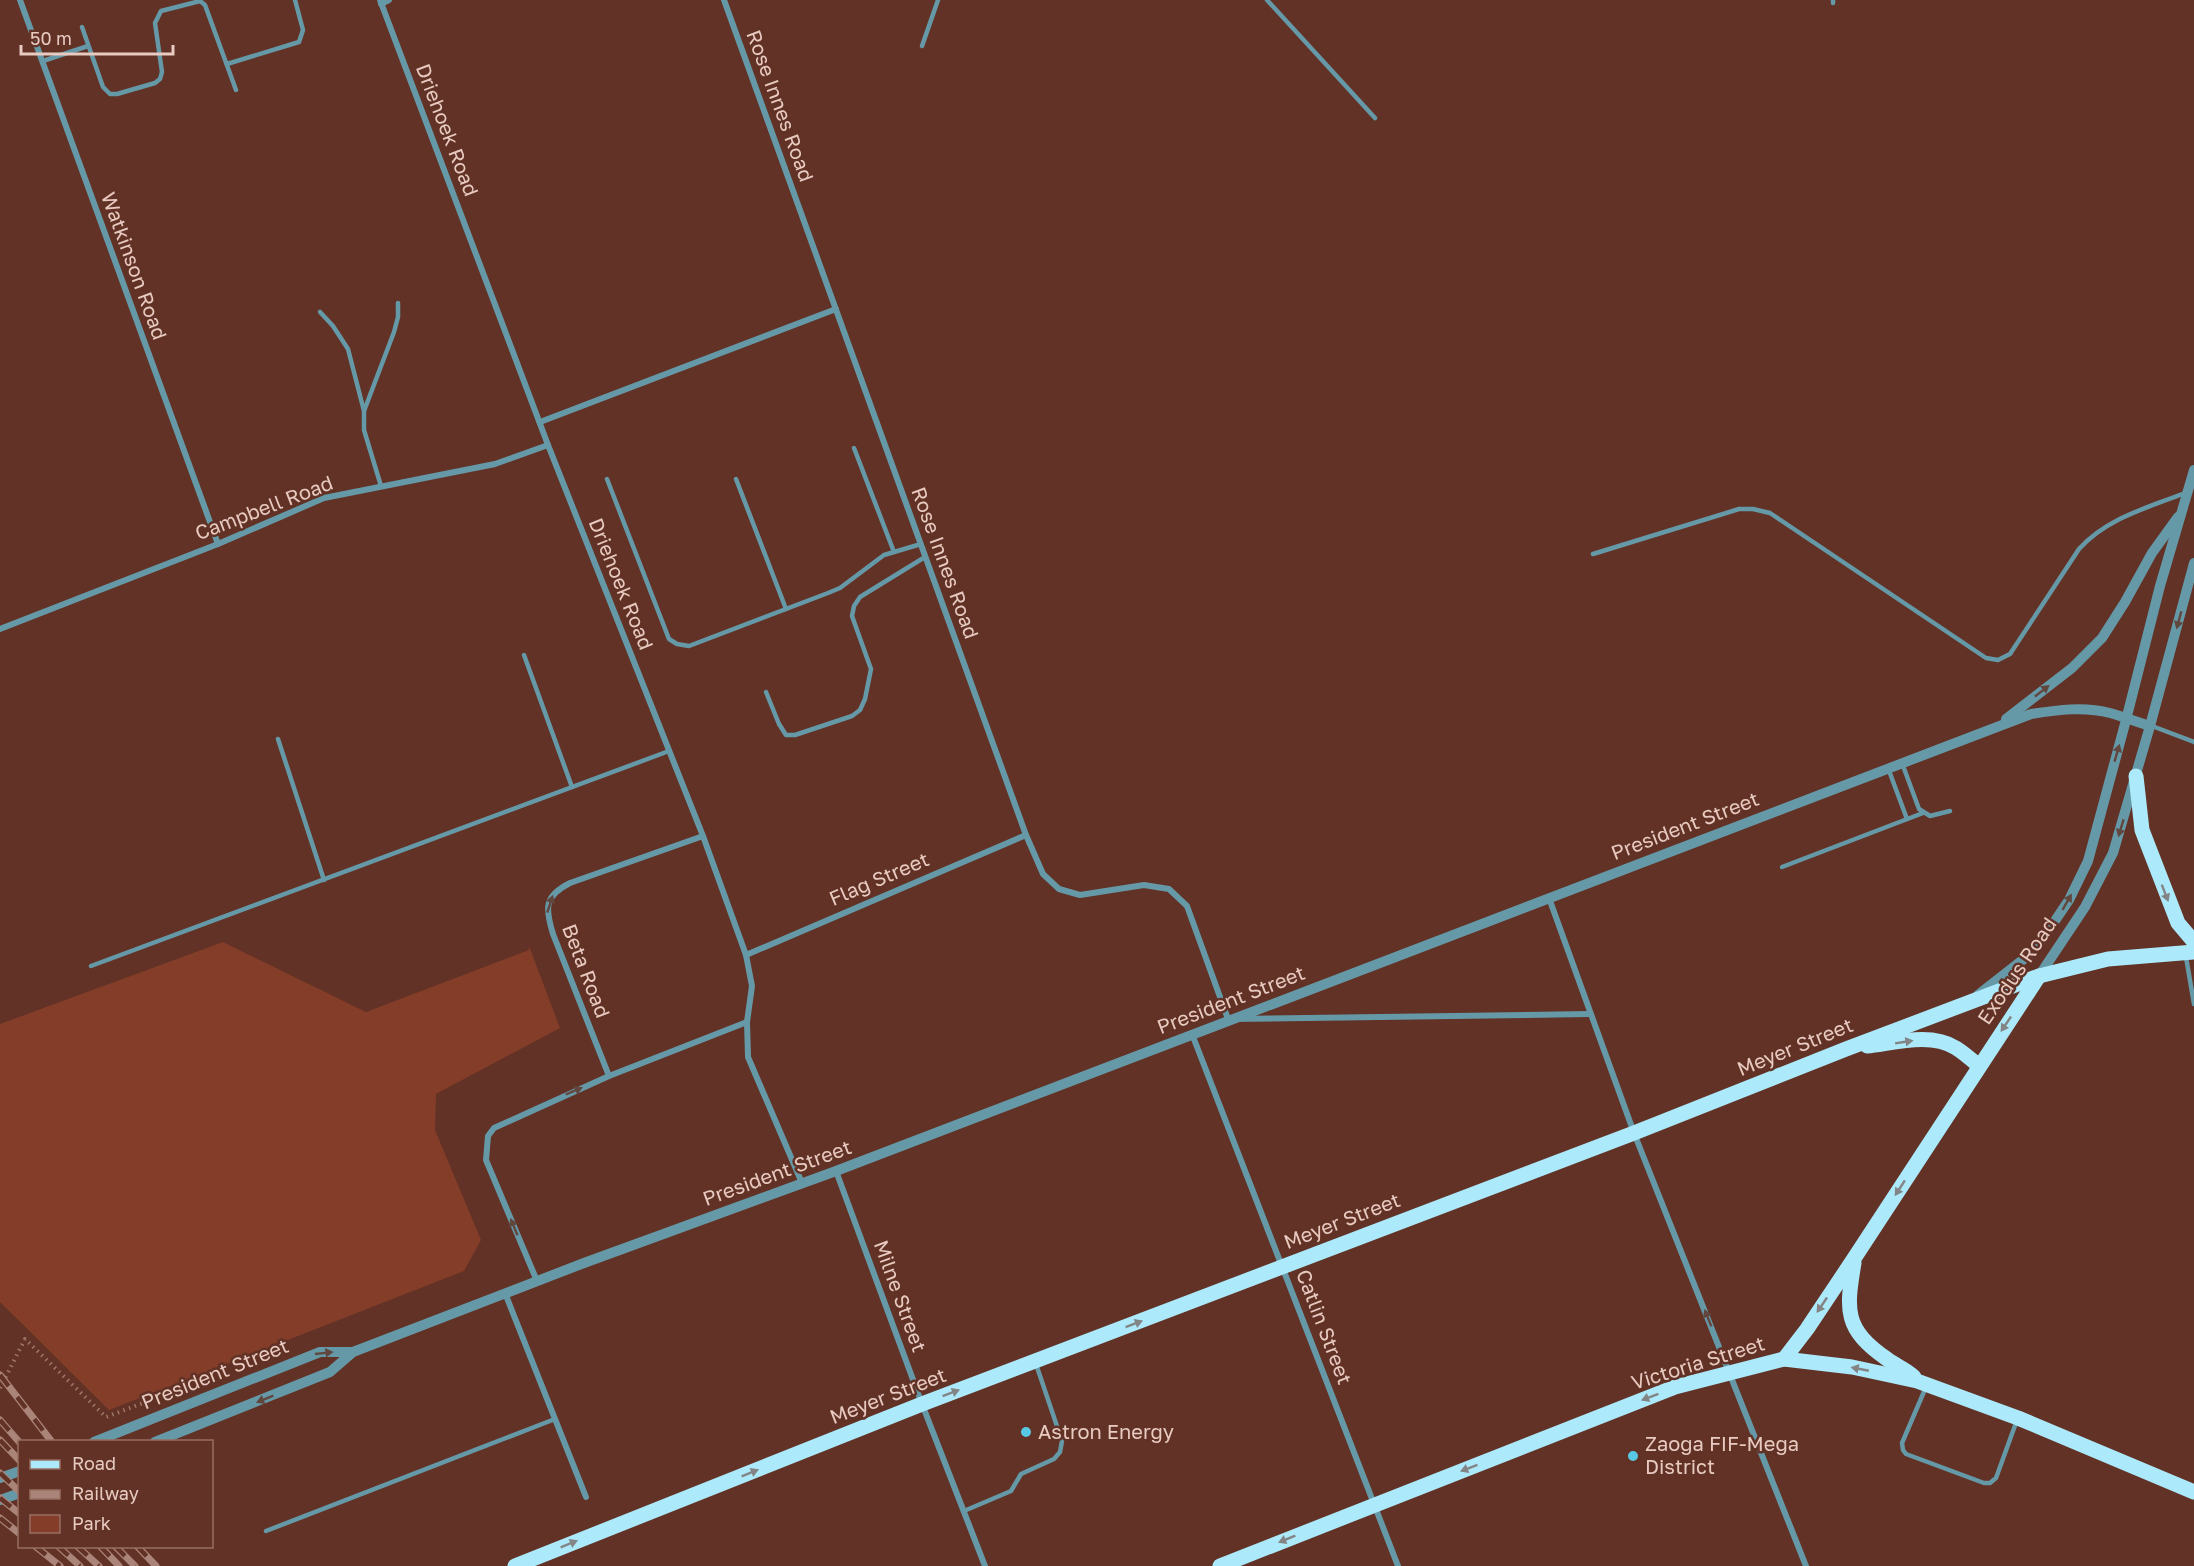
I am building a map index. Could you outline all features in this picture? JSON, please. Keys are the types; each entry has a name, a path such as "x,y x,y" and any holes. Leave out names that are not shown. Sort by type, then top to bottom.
{"main road":[{"path":"2136,776 2142,830 2178,923 2191,949"},
{"name":"Meyer Street","path":"515,1566 922,1404 1634,1133 1968,1002 2039,976 2108,959 2191,949"},
{"name":"Exodus Road","path":"1784,1359 1856,1257 2039,976"},
{"path":"1846,1049 1916,1040 1934,1041 1955,1047 1979,1066"},
{"path":"1856,1257 1849,1294 1852,1325 1867,1343 1886,1359 1922,1383"},
{"name":"Victoria Street","path":"1220,1566 1675,1387 1784,1359 1852,1367 1922,1383 2018,1418 2194,1492"}],"street":[{"name":"Watkinson Road","path":"20,0 218,544"},
{"path":"380,2 389,0"},
{"name":"Rose Innes Road","path":"724,0 1026,834 1043,874 1059,890 1080,896 1144,885 1169,889 1187,906 1228,1019"},
{"name":"Driehoek Road","path":"380,2 548,445 703,836 746,954 752,986 747,1022 748,1057 802,1183"},
{"path":"540,422 836,309"},
{"name":"Campbell Road","path":"0,629 218,544 324,498 495,465 548,445"},
{"path":"1968,1002 2029,955 2056,921 2083,871 2097,830 2160,586 2194,470"},
{"path":"1996,727 2072,668 2102,638 2152,553 2183,510"},
{"name":"Exodus Road","path":"2039,976 2085,907 2113,853 2194,563"},
{"name":"President Street","path":"160,1440 330,1372 353,1352 505,1293 837,1171 1228,1019 2031,714 2062,709 2091,710 2109,713 2150,726"},
{"name":"Flag Street","path":"746,954 1026,834"},
{"name":"Beta Road","path":"609,1076 553,934 547,914 549,900 555,891 570,883 703,836"},
{"path":"1549,897 1634,1133 1806,1564"},
{"path":"1228,1019 1590,1014"},
{"path":"537,1281 486,1160 488,1136 494,1128 609,1076 747,1022"},
{"name":"Catlin Street","path":"1192,1034 1398,1566"},
{"name":"Milne Street","path":"837,1171 922,1404 985,1566"},
{"path":"505,1293 586,1497"},
{"name":"President Street","path":"99,1440 320,1352 353,1352"},
{"path":"0,1478 18,1472"},
{"path":"0,1500 18,1494"}],"lane":[{"path":"226,64 299,42 303,30 295,0"},
{"path":"922,46 939,0"},
{"path":"1266,0 1375,118"},
{"path":"82,27 103,87 110,94 117,94 155,83 160,79 162,72 155,23 161,11 200,1 205,5 236,90"},
{"path":"43,61 88,46"},
{"path":"364,411 394,332 398,317 398,303"},
{"path":"320,312 333,326 348,349 364,411 364,430 381,486"},
{"path":"854,448 894,552"},
{"path":"736,479 786,609"},
{"path":"607,480 669,639 676,644 689,646 840,588 884,555 921,544"},
{"path":"1593,554 1739,509 1753,508 1770,513 1986,658 1998,660 2010,654 2079,549 2089,538 2122,517 2188,492"},
{"path":"766,692 786,735 795,735 852,716 860,710 865,699 871,669 852,616 854,606 860,597 925,557"},
{"path":"524,655 572,787"},
{"path":"2150,726 2194,742"},
{"path":"278,739 324,880"},
{"path":"91,966 669,751"},
{"path":"1902,763 1919,809 1930,816 1950,812"},
{"path":"1888,768 1907,819"},
{"path":"1782,867 1923,813"},
{"path":"2191,949 2194,1004"},
{"path":"964,1511 1011,1491 1021,1474 1054,1459 1060,1452 1062,1442 1035,1362"},
{"path":"1922,1383 1902,1443 1906,1455 1984,1483 1990,1483 1996,1478 2018,1418"},
{"path":"266,1531 555,1419"}],"path":[{"path":"0,1388 25,1339 106,1417 181,1389"}],"green space":[{"path":"223,942 366,1012 529,950 529,946 560,1028 436,1094 435,1130 481,1240 464,1271 109,1410 0,1302 0,1024"}],"railway":[{"path":"0,1375 50,1440"},
{"path":"0,1420 18,1441"},
{"path":"0,1440 18,1459"},
{"path":"0,1473 18,1490"},
{"path":"0,1498 18,1512"},
{"path":"0,1518 18,1532"},
{"path":"38,1548 60,1566"},
{"path":"60,1548 80,1566"},
{"path":"79,1548 99,1566"},
{"path":"102,1548 119,1566"},
{"path":"117,1548 135,1566"},
{"path":"139,1548 156,1566"}],"place":[{"name":"Astron Energy","path":"1026,1432"},
{"name":"Zaoga FIF-Mega District","path":"1633,1456"}]}
